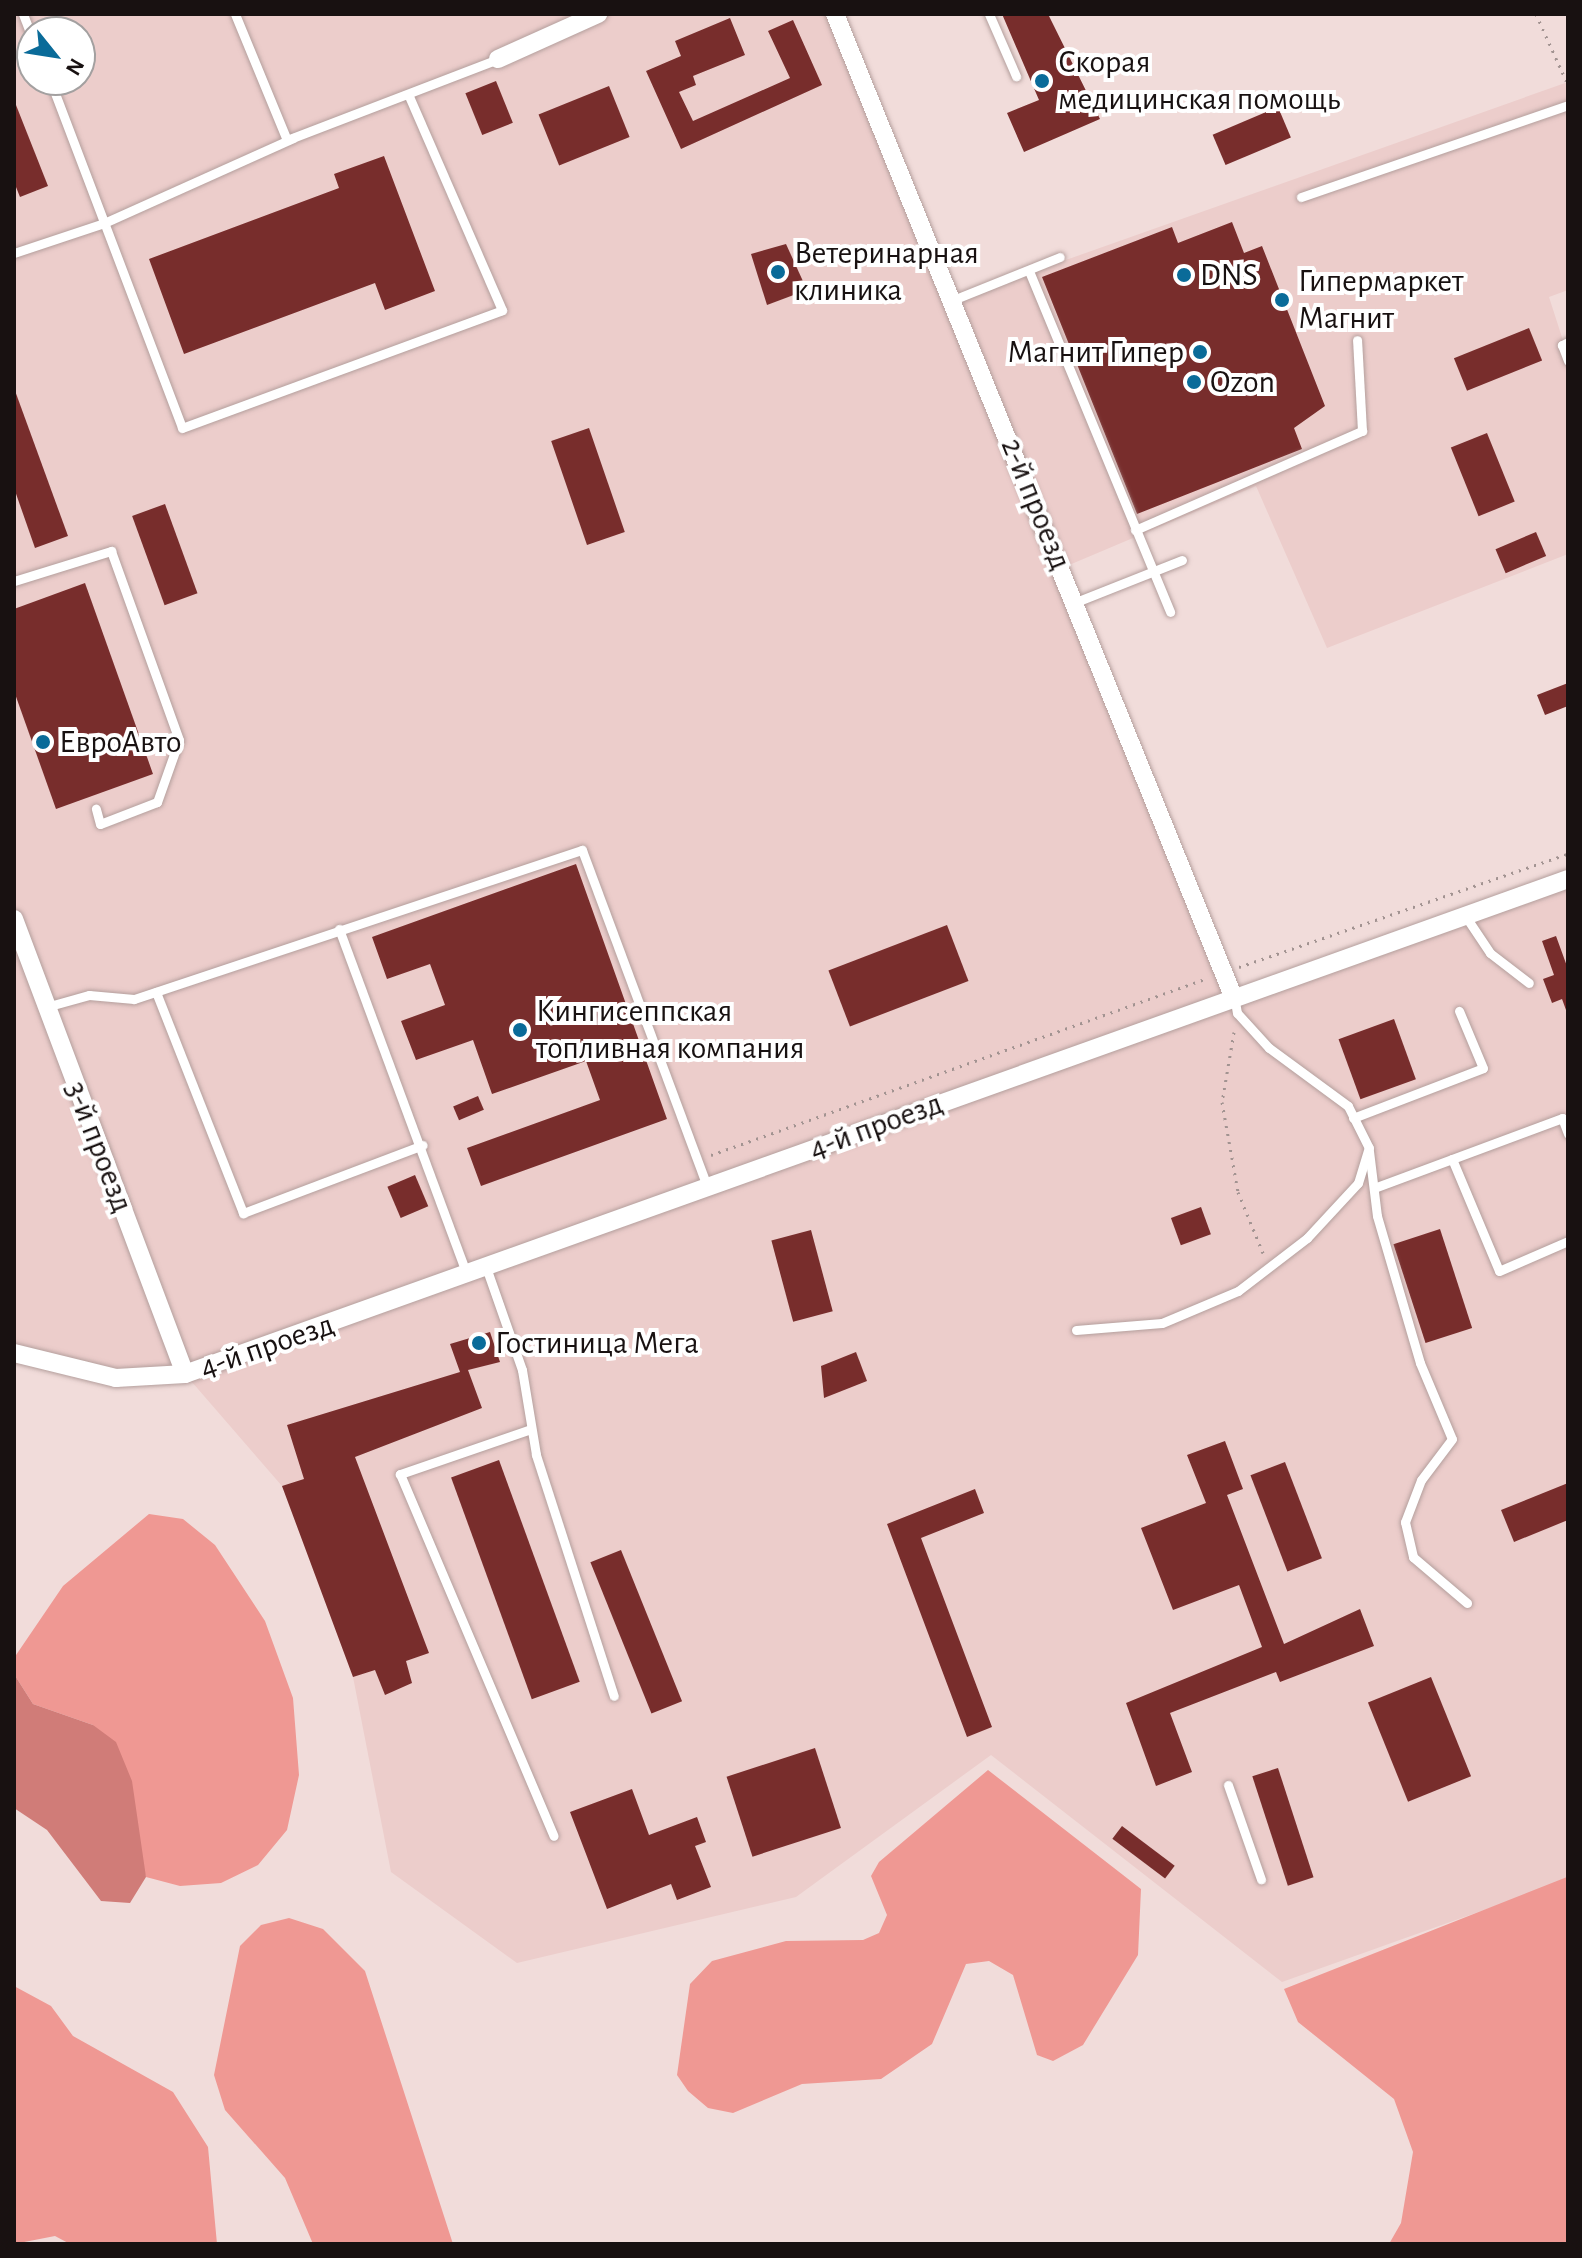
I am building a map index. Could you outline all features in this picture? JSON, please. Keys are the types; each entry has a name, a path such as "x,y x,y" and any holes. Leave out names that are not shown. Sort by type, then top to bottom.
{"street":[{"path":"498,59 598,14"},
{"name":"2-й проезд","path":"835,14 1076,602 1235,1004"},
{"name":"4-й проезд","path":"14,1353 116,1378 185,1374 1235,1004 1464,914 1568,879"},
{"name":"3-й проезд","path":"14,919 185,1374"}],"lane":[{"path":"235,14 287,140 409,96 498,59"},
{"path":"989,14 1016,76"},
{"path":"56,96 182,428 502,310 409,96"},
{"path":"1301,197 1568,105"},
{"path":"14,253 104,223 296,137"},
{"path":"953,300 1060,257"},
{"path":"1029,271 1170,612"},
{"path":"1135,530 1362,431 1357,340"},
{"path":"1568,342 1562,345 1568,361"},
{"path":"14,581 111,551 132,609 179,740 157,802 100,824 96,809"},
{"path":"1076,602 1182,560"},
{"path":"46,1007 89,995 134,999 582,850 708,1188"},
{"path":"1464,914 1490,953 1529,983"},
{"path":"339,929 423,1145 468,1276"},
{"path":"156,992 243,1213 423,1145"},
{"path":"1235,1004 1353,1118 1369,1148 1374,1188 1420,1363 1452,1439 1421,1480 1405,1522 1413,1557 1467,1603"},
{"path":"1353,1118 1483,1068 1459,1011"},
{"path":"1374,1188 1562,1118 1568,1134"},
{"path":"1076,1330 1162,1323 1238,1291 1269,1267 1358,1183 1369,1148"},
{"path":"1452,1159 1499,1271 1568,1241"},
{"path":"487,1270 522,1370 531,1429 614,1696"},
{"path":"531,1429 400,1474 554,1836"},
{"path":"1228,1785 1261,1879"}],"path":[{"path":"1536,14 1568,85"},
{"path":"697,1161 1224,972 1568,854"},
{"path":"1235,1004 1222,1102 1238,1192 1269,1267"}],"shaded area":[{"path":"14,14 832,14 1233,995 1568,878 1568,1880 1282,1982 991,1755 796,1897 517,1963 391,1872 353,1677 282,1486 185,1374 116,1378 14,1351"},
{"path":"1568,82 1568,290 1549,297 1568,356 1568,554 1327,648 1256,486 1062,568 953,300"},
{"path":"149,1514 183,1519 215,1545 265,1621 293,1698 299,1775 287,1830 258,1865 221,1883 180,1886 146,1877 93,1725 33,1704 14,1674 14,1658 63,1586"},
{"path":"14,1674 33,1704 93,1725 116,1742 132,1781 146,1877 130,1903 101,1901 47,1830 14,1808"},
{"path":"988,1770 1141,1889 1138,1955 1083,2045 1053,2061 1037,2055 1013,1975 989,1961 966,1964 932,2044 881,2079 802,2084 733,2113 708,2108 688,2091 677,2075 690,1984 712,1961 786,1941 863,1940 879,1933 887,1915 871,1876 879,1862"},
{"path":"1567,1877 1568,2244 1389,2244 1401,2223 1413,2152 1394,2099 1298,2022 1284,1989"},
{"path":"289,1918 323,1929 365,1971 453,2244 313,2244 285,2178 225,2110 214,2075 240,1946 261,1925"},
{"path":"14,1986 51,2006 73,2036 173,2092 208,2147 217,2244 70,2244 55,2236 14,2244"}],"building":[{"name":"Скорая медицинская помощь","path":"1002,14 1048,14 1100,119 1024,152 1007,113 1039,100"},
{"path":"730,18 745,55 693,76 696,85 679,92 693,121 790,78 768,31 793,20 822,85 681,149 646,71 681,56 675,41"},
{"path":"496,81 513,123 482,135 465,93"},
{"path":"609,86 630,137 559,165 539,114"},
{"path":"14,100 48,186 20,197 14,182"},
{"path":"1278,107 1291,137 1226,165 1213,135"},
{"path":"384,156 435,291 385,310 375,283 184,354 149,259 339,188 334,174"},
{"path":"1232,222 1244,253 1262,246 1325,406 1294,428 1302,449 1137,514 1042,277 1172,227 1178,243"},
{"name":"Ветеринарная клиника","path":"786,244 807,290 767,305 751,254"},
{"path":"1529,328 1542,360 1467,391 1454,358"},
{"path":"14,388 68,536 35,548 14,488"},
{"path":"589,428 625,532 587,545 551,441"},
{"path":"1487,433 1515,502 1479,516 1451,448"},
{"path":"165,504 197,593 165,605 132,516"},
{"path":"1536,532 1546,556 1506,573 1495,549"},
{"path":"85,583 153,774 56,809 14,691 14,609"},
{"path":"1568,683 1568,706 1545,715 1537,695"},
{"name":"Кингисеппская топливная компания","path":"576,864 667,1119 481,1186 467,1148 600,1100 586,1061 492,1094 473,1040 416,1060 401,1021 445,1005 430,964 387,979 372,937"},
{"path":"947,925 969,981 850,1027 828,971"},
{"path":"1556,936 1568,969 1566,1010 1562,999 1552,1003 1543,979 1554,975 1542,941"},
{"path":"1394,1019 1416,1079 1360,1099 1339,1039"},
{"path":"478,1096 484,1110 459,1120 453,1107"},
{"path":"415,1175 428,1206 401,1218 387,1187"},
{"path":"1201,1207 1211,1234 1181,1245 1171,1218"},
{"path":"1440,1229 1472,1328 1426,1343 1393,1244"},
{"path":"811,1230 833,1311 793,1322 771,1241"},
{"path":"490,1332 500,1362 468,1370 482,1408 355,1457 429,1653 406,1661 412,1683 385,1695 375,1670 353,1677 282,1486 304,1479 287,1425 460,1372 450,1344"},
{"path":"856,1352 867,1381 824,1398 821,1366"},
{"path":"1225,1441 1243,1489 1227,1495 1284,1644 1360,1609 1374,1646 1280,1682 1276,1672 1170,1713 1192,1772 1156,1786 1126,1703 1262,1647 1239,1585 1173,1610 1141,1528 1206,1503 1187,1455"},
{"path":"499,1460 580,1682 532,1699 451,1477"},
{"path":"1285,1462 1322,1558 1287,1571 1250,1475"},
{"path":"1568,1483 1568,1520 1514,1542 1501,1510"},
{"path":"975,1489 984,1513 921,1538 992,1727 967,1737 887,1524"},
{"path":"621,1550 682,1701 651,1713 590,1562"},
{"path":"1431,1677 1471,1776 1408,1802 1368,1702"},
{"path":"815,1748 841,1828 753,1857 727,1777"},
{"path":"1278,1768 1314,1877 1288,1886 1252,1776"},
{"path":"632,1789 649,1835 697,1817 706,1842 695,1846 711,1887 677,1900 671,1884 607,1909 570,1812"},
{"path":"1122,1826 1175,1866 1165,1878 1112,1839"}],"place":[{"name":"Скорая медицинская помощь","path":"1042,81"},
{"name":"Ветеринарная клиника","path":"778,272"},
{"name":"DNS","path":"1184,275"},
{"name":"Гипермаркет Магнит","path":"1282,300"},
{"name":"Магнит Гипер","path":"1200,352"},
{"name":"Ozon","path":"1194,382"},
{"name":"ЕвроАвто","path":"43,742"},
{"name":"Кингисеппская топливная компания","path":"520,1030"},
{"name":"Гостиница Мега","path":"479,1343"}]}
